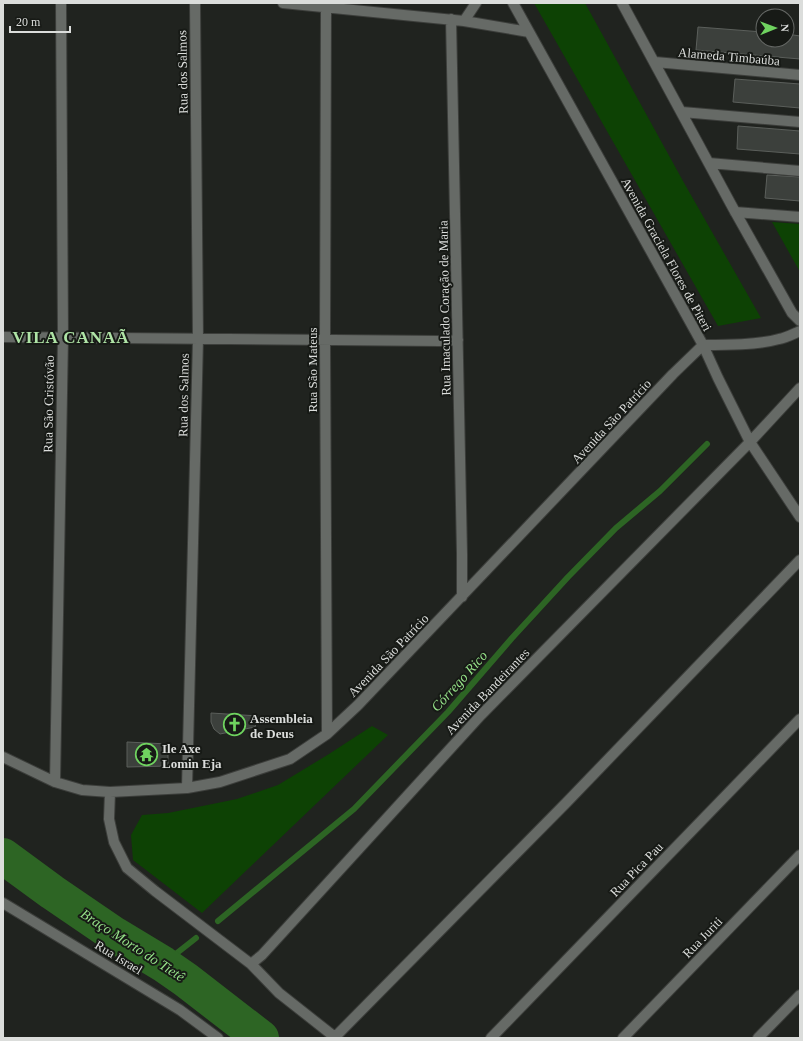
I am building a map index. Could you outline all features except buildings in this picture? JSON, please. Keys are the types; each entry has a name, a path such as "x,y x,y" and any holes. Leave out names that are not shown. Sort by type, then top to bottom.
{"street":[{"name":"Rua São Cristóvão","path":"55,782 63,338 61,3"},
{"name":"Rua dos Salmos","path":"187,788 198,339 195,3"},
{"path":"283,3 451,19 529,32"},
{"path":"464,21 476,3"},
{"name":"Avenida Graciela Flores de Piteri","path":"512,3 703,345 750,442 800,517"},
{"path":"622,3 735,212 792,312 800,321"},
{"name":"Rua São Mateus","path":"326,7 325,340 327,734"},
{"name":"Rua Imaculado Coração de Maria","path":"451,19 462,597"},
{"name":"Alameda Timbaúba","path":"655,62 800,75"},
{"path":"682,112 800,122"},
{"path":"709,163 800,171"},
{"path":"735,212 800,216"},
{"path":"703,345 759,343 780,339 800,331"},
{"path":"3,337 458,340"},
{"name":"Avenida São Patrício","path":"3,757 55,782 82,790 110,792 187,788 220,782 290,759 327,734 358,705 673,374 703,345"},
{"name":"Avenida Bandeirantes","path":"251,964 262,955 481,715 750,442 800,388"},
{"path":"110,792 109,819 114,842 127,868 154,891 251,964 279,993 335,1038 572,798 800,560"},
{"name":"Rua Pica Pau","path":"491,1038 800,719"},
{"name":"Rua Juriti","path":"623,1038 800,855"},
{"name":"Rua Israel","path":"3,903 180,1010 218,1038"},
{"path":"758,1038 800,995"}],"green space":[{"path":"534,3 585,3 683,181 761,318 718,326"},
{"path":"772,222 800,224 800,272"},
{"path":"372,726 388,735 202,913 133,860 131,835 142,815 168,813 237,799 278,785"}],"waterway":[{"name":"Córrego Rico","path":"218,921 354,809 448,712 512,638 568,577 616,528 660,491 707,444"},
{"name":"Braço Morto do Tietê","path":"3,856 115,935 163,964 186,980 261,1038"},
{"name":"Córrego Rico","path":"163,964 196,938"}],"place":[{"name":"Assembleia de Deus","path":"234,725"},
{"name":"Ile Axe Lomin Eja","path":"147,755"}],"district":[{"name":"VILA CANAÃ","path":"71,337"}]}
